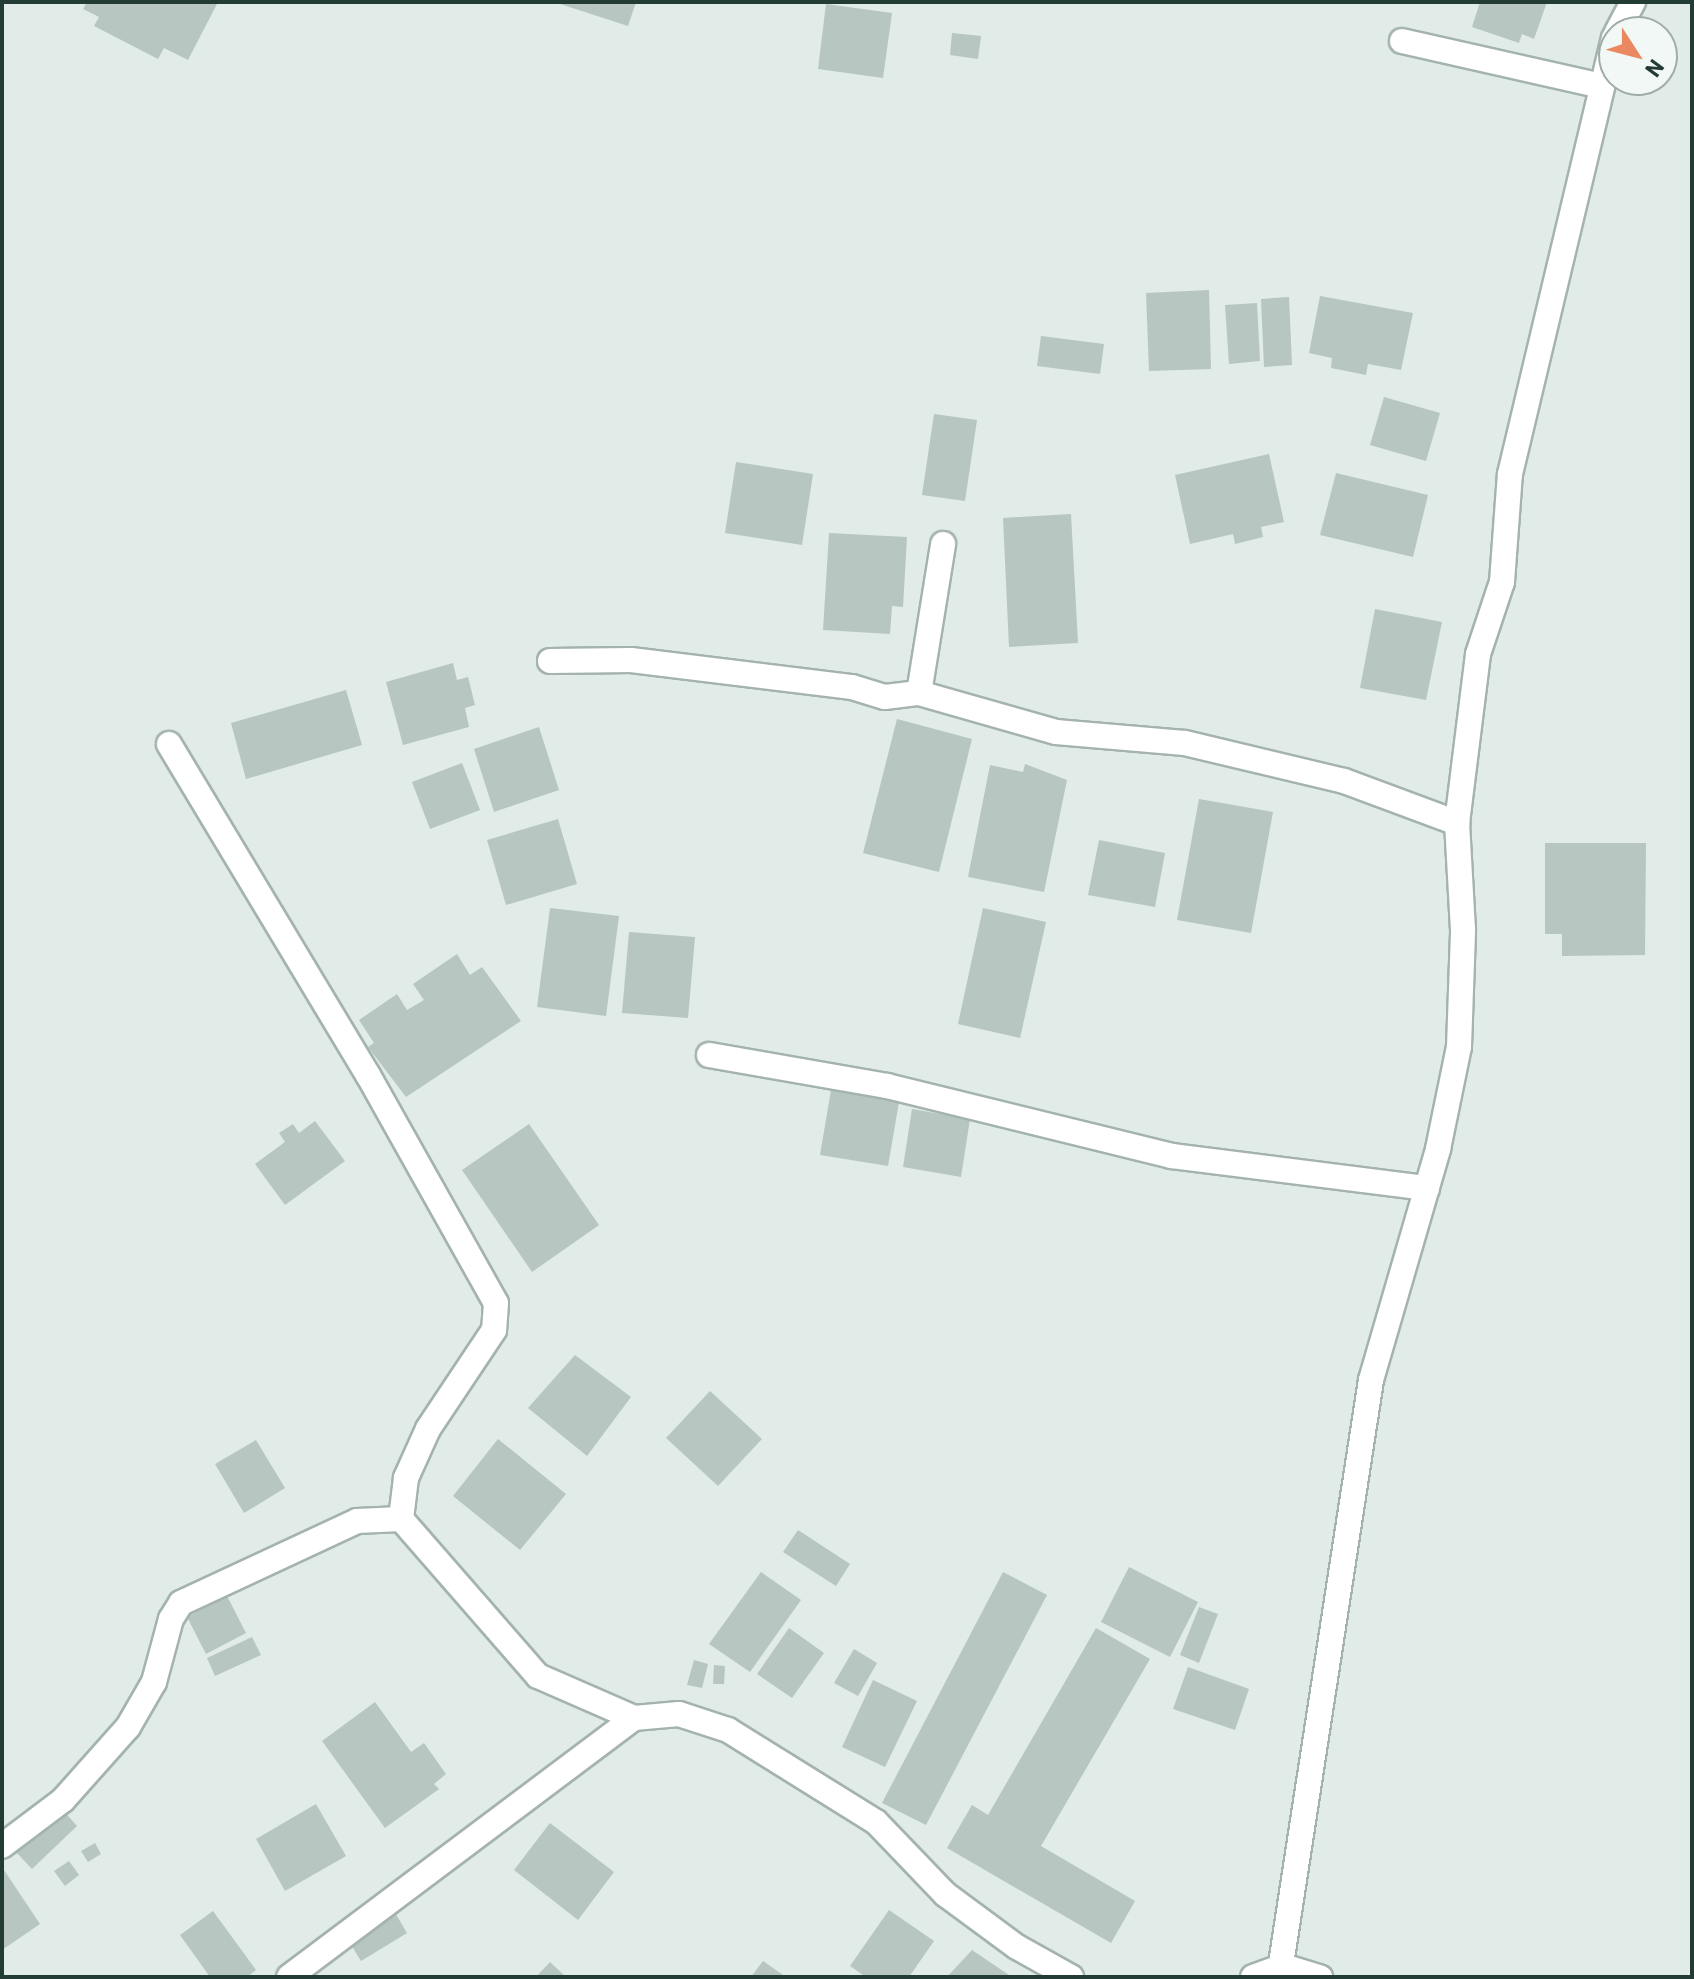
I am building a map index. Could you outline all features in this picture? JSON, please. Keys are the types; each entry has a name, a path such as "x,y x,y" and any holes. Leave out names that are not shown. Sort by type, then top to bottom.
{"street":[{"path":"1402,41 1598,85"},
{"path":"1281,1972 1371,1380 1427,1188 1459,1047 1463,930 1457,823 1478,654 1502,582 1510,474 1599,96"},
{"path":"919,693 943,544"},
{"path":"550,661 631,660 852,687 885,697 919,693 1056,732 1185,743 1330,778 1457,823"},
{"path":"169,744 368,1075 496,1303 494,1330 428,1429 406,1478 401,1519 538,1676 634,1718 679,1714 728,1730 813,1779 876,1822 945,1894 1017,1947 1071,1977"},
{"path":"709,1055 887,1086 1172,1156 1427,1188"},
{"path":"2,1846 63,1800 128,1727 154,1682 171,1619 181,1603 357,1521 401,1519"},
{"path":"289,1977 634,1718"},
{"path":"1253,1977 1281,1972 1320,1977"}],"building":[{"path":"87,2 218,2 188,60 164,48 158,59 94,26 99,17 83,9"},
{"path":"554,2 636,2 628,26"},
{"path":"1480,2 1547,2 1534,39 1522,34 1519,43 1472,27"},
{"path":"826,4 892,13 883,78 818,69"},
{"path":"952,33 981,36 978,59 950,55"},
{"path":"1209,290 1211,369 1149,371 1146,293"},
{"path":"1320,296 1413,313 1401,370 1368,364 1366,375 1331,368 1332,358 1309,353"},
{"path":"1289,297 1292,365 1264,367 1261,299"},
{"path":"1257,303 1260,361 1229,364 1225,305"},
{"path":"1041,336 1104,344 1100,374 1037,366"},
{"path":"1384,397 1440,413 1426,461 1370,445"},
{"path":"934,414 977,420 965,501 922,495"},
{"path":"1269,454 1284,522 1261,527 1263,537 1235,544 1233,534 1190,544 1175,475"},
{"path":"736,462 813,474 802,545 725,533"},
{"path":"1336,473 1428,495 1413,557 1320,535"},
{"path":"1071,514 1078,643 1009,647 1003,518"},
{"path":"829,533 907,537 903,607 892,606 890,634 823,630"},
{"path":"1375,609 1442,622 1426,700 1360,688"},
{"path":"453,663 457,680 468,677 475,705 465,708 469,727 403,745 386,682"},
{"path":"346,690 362,745 246,779 231,723"},
{"path":"897,719 972,739 939,872 863,853"},
{"path":"539,727 559,790 494,812 474,749"},
{"path":"462,763 480,810 430,829 412,782"},
{"path":"1025,764 1067,780 1044,892 968,877 990,765 1023,772"},
{"path":"1199,799 1273,812 1251,933 1177,920"},
{"path":"558,819 577,884 506,905 487,840"},
{"path":"1099,840 1165,853 1155,907 1088,895"},
{"path":"1545,843 1646,843 1645,955 1562,956 1562,934 1545,934"},
{"path":"550,908 619,916 606,1016 537,1007"},
{"path":"983,908 1046,922 1020,1038 958,1024"},
{"path":"629,932 695,937 688,1018 622,1013"},
{"path":"457,954 470,975 482,967 521,1021 406,1097 368,1047 374,1043 359,1020 397,994 407,1010 424,1000 413,984"},
{"path":"831,1090 899,1102 888,1166 820,1155"},
{"path":"912,1109 970,1119 961,1177 903,1167"},
{"path":"315,1121 345,1161 285,1205 255,1164 285,1142 279,1133 293,1124 299,1133"},
{"path":"529,1124 599,1225 532,1272 462,1170"},
{"path":"575,1355 631,1397 587,1456 528,1408"},
{"path":"710,1391 762,1439 718,1486 666,1438"},
{"path":"498,1439 566,1494 520,1550 453,1496"},
{"path":"256,1440 285,1488 244,1513 215,1464"},
{"path":"798,1530 850,1564 836,1586 783,1552"},
{"path":"1129,1567 1198,1602 1170,1657 1101,1622"},
{"path":"761,1572 801,1600 750,1672 709,1644"},
{"path":"1003,1572 1047,1595 926,1825 882,1803"},
{"path":"227,1596 246,1633 206,1654 187,1617"},
{"path":"1199,1607 1218,1614 1199,1663 1180,1655"},
{"path":"789,1628 824,1653 792,1698 757,1674"},
{"path":"1096,1628 1150,1659 1041,1846 1135,1901 1111,1943 947,1848 972,1805 988,1815"},
{"path":"252,1637 261,1655 215,1676 207,1658"},
{"path":"854,1649 877,1663 858,1696 834,1683"},
{"path":"694,1660 708,1664 702,1688 687,1685"},
{"path":"714,1665 725,1666 724,1684 713,1684"},
{"path":"1188,1667 1249,1689 1235,1730 1173,1709"},
{"path":"873,1680 917,1701 885,1767 842,1747"},
{"path":"375,1702 411,1752 424,1743 446,1774 434,1784 439,1789 385,1828 322,1741"},
{"path":"316,1804 346,1856 285,1891 256,1839"},
{"path":"62,1809 77,1826 32,1869 16,1852"},
{"path":"550,1823 614,1872 578,1920 514,1870"},
{"path":"95,1843 101,1854 88,1862 81,1851"},
{"path":"69,1861 79,1875 65,1886 54,1871"},
{"path":"2,1867 40,1924 2,1950"},
{"path":"889,1910 934,1941 909,1977 866,1977 850,1966"},
{"path":"213,1911 256,1970 247,1977 210,1977 180,1935"},
{"path":"394,1911 407,1933 361,1961 348,1940"},
{"path":"972,1950 1012,1977 947,1977"},
{"path":"763,1961 786,1977 751,1977"},
{"path":"550,1962 566,1977 536,1977"}]}
